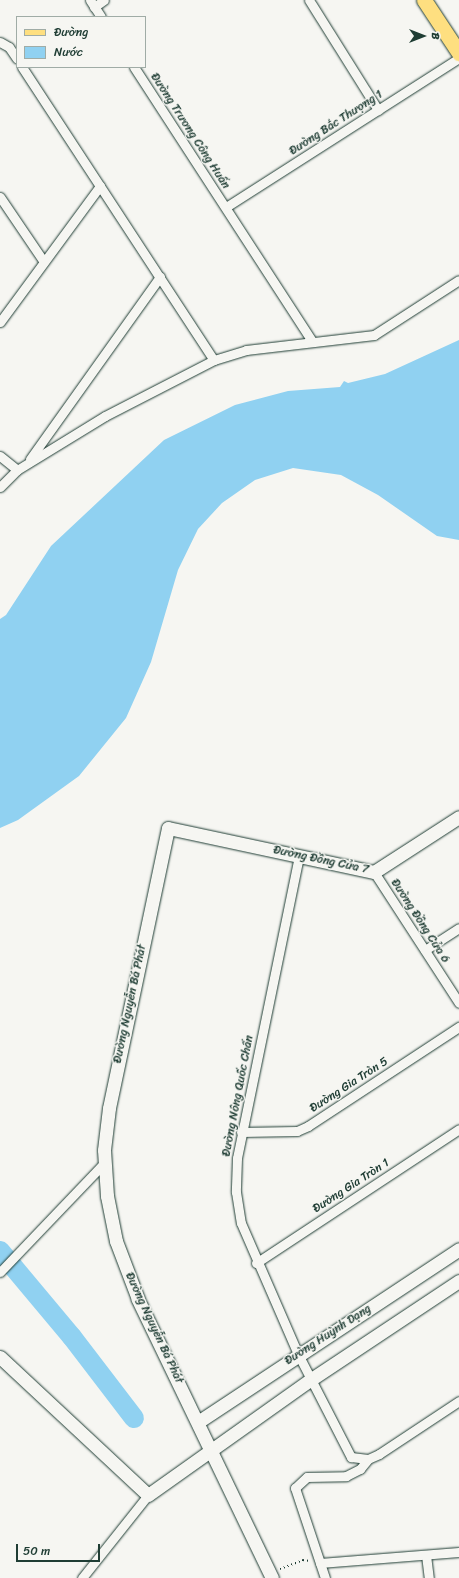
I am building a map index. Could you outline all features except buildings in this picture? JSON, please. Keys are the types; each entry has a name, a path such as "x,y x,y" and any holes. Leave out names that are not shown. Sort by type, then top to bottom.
{"main road":[{"path":"424,0 459,53"}],"street":[{"path":"100,16 92,3 104,0"},
{"path":"309,0 378,110"},
{"path":"0,42 9,47 16,58"},
{"name":"Đường Bắc Thượng 1","path":"226,207 459,58"},
{"path":"23,68 214,360"},
{"name":"Đường Trương Công Huấn","path":"135,68 312,341"},
{"path":"0,322 100,186"},
{"path":"0,197 44,262"},
{"path":"27,464 160,277"},
{"path":"0,487 16,470 105,416 214,360 246,350 312,341 374,335 459,280"},
{"path":"0,456 16,470"},
{"name":"Đường Đồng Cửa 7","path":"168,828 374,872 459,817"},
{"name":"Đường Nguyễn Bá Phát","path":"168,828 114,1077 105,1162 116,1241 138,1299 271,1576"},
{"name":"Đường Nông Quốc Chấn","path":"299,856 241,1132 237,1158 236,1192 241,1223 256,1263 310,1380 348,1453 358,1459 368,1459"},
{"name":"Đường Đồng Cửa 6","path":"374,872 459,1003"},
{"path":"425,950 459,928"},
{"name":"Đường Gia Tròn 5","path":"241,1132 285,1132 308,1126 459,1026"},
{"name":"Đường Gia Tròn 1","path":"256,1263 459,1129"},
{"path":"0,1272 105,1162"},
{"name":"Đường Huỳnh Dạng","path":"198,1422 298,1354 459,1249"},
{"path":"82,1578 148,1495 310,1380 459,1281"},
{"path":"0,1357 148,1495"},
{"path":"325,1578 295,1488 306,1477 346,1476 360,1469 368,1459 459,1401"},
{"path":"320,1563 459,1552"},
{"path":"426,1555 429,1578"}],"path":[{"path":"271,1576 303,1560 320,1563"}],"water":[{"path":"459,340 459,540 437,536 378,495 341,475 293,468 255,480 222,503 198,529 178,570 151,662 126,718 79,776 18,820 0,828 0,619 6,615 51,546 164,440 235,405 288,391 340,387 344,381 348,383 385,374"}],"waterway":[{"path":"0,1251 72,1337 134,1418"}]}
